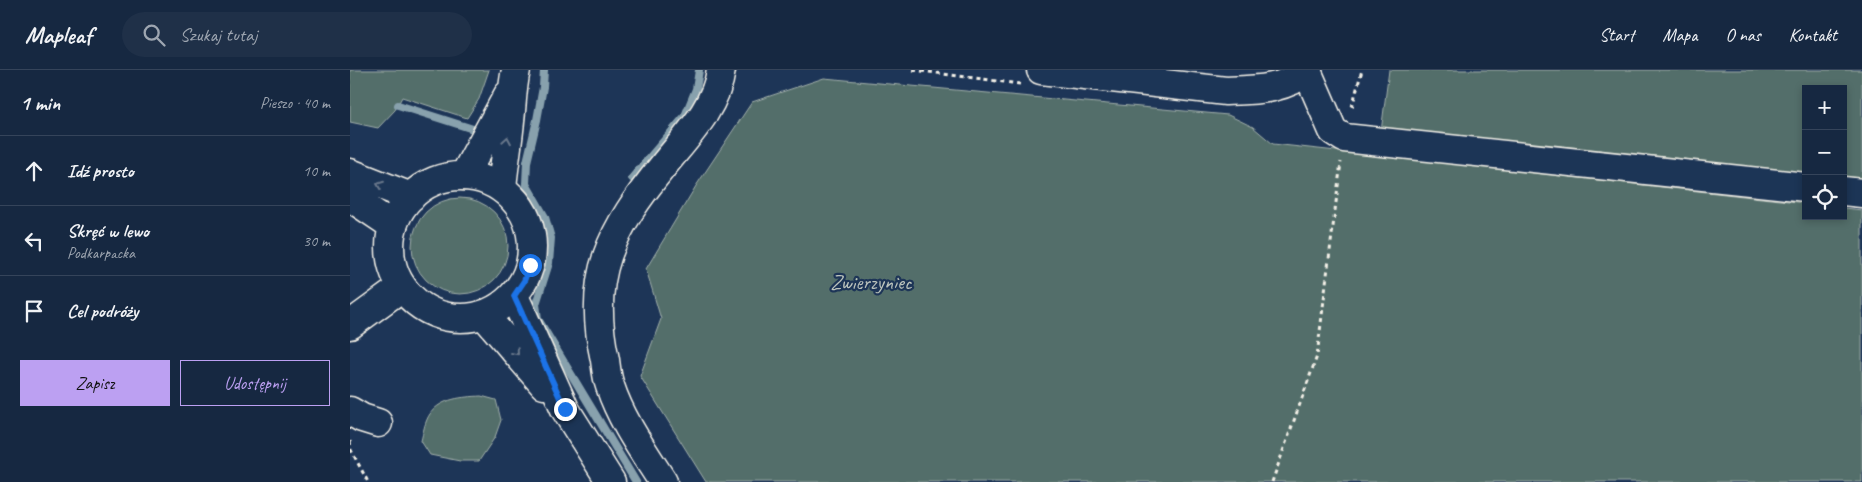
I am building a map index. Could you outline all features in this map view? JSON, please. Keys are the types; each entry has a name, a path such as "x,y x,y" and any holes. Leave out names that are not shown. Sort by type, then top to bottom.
{"main road":[{"path":"663,482 629,428 610,386 600,341 598,294 605,262 614,238 636,202 691,132 709,105 720,78 721,70"},
{"path":"1041,70 1226,91 1256,90 1278,86 1292,81 1308,71 1333,131 1344,138 1802,187"},
{"path":"464,176 514,78"},
{"path":"502,188 514,78"},
{"path":"350,173 411,197"},
{"path":"464,176 484,179 502,188 515,200 525,214 531,230 533,248 530,265 524,281 514,296 500,307 484,315 462,319 440,316 421,306 402,287 392,265 390,252 393,226 400,210 411,197 426,185 444,177 464,176"},
{"path":"1847,191 1862,193"},
{"path":"350,197 393,226"},
{"path":"350,325 402,287"},
{"path":"514,296 565,409 610,482"},
{"path":"484,315 565,409"},
{"path":"350,411 362,418 378,423"}],"path":[{"path":"1272,482 1317,356 1344,138 1362,70"},
{"path":"350,438 352,450 368,482"}],"green space":[{"path":"350,70 489,70 479,99 467,118 402,97 395,110 378,128 350,122"},
{"path":"1389,70 1862,70 1862,181 1847,179 1847,85 1802,85 1802,175 1381,132"},
{"name":"Zwierzyniec","path":"824,78 1228,115 1253,127 1273,144 1802,203 1802,220 1847,220 1847,208 1862,210 1862,482 706,482 640,376 661,319 646,269 696,186 752,102"},
{"path":"460,198 478,202 494,212 504,228 508,246 504,264 494,280 478,290 460,294 442,290 426,280 416,264 412,246 416,228 426,212 442,202"},
{"path":"481,396 496,400 501,420 495,437 479,461 460,461 430,455 421,441 425,424 430,414 440,405 453,399"}],"waterway":[{"path":"544,70 537,120 527,162 526,184 545,217 551,238 549,263 536,304 538,319 636,482"},
{"path":"632,178 685,116 696,89 699,70"},
{"path":"398,105 473,129"}],"route":[{"path":"530,265 524,281 514,296 565,409"}]}
